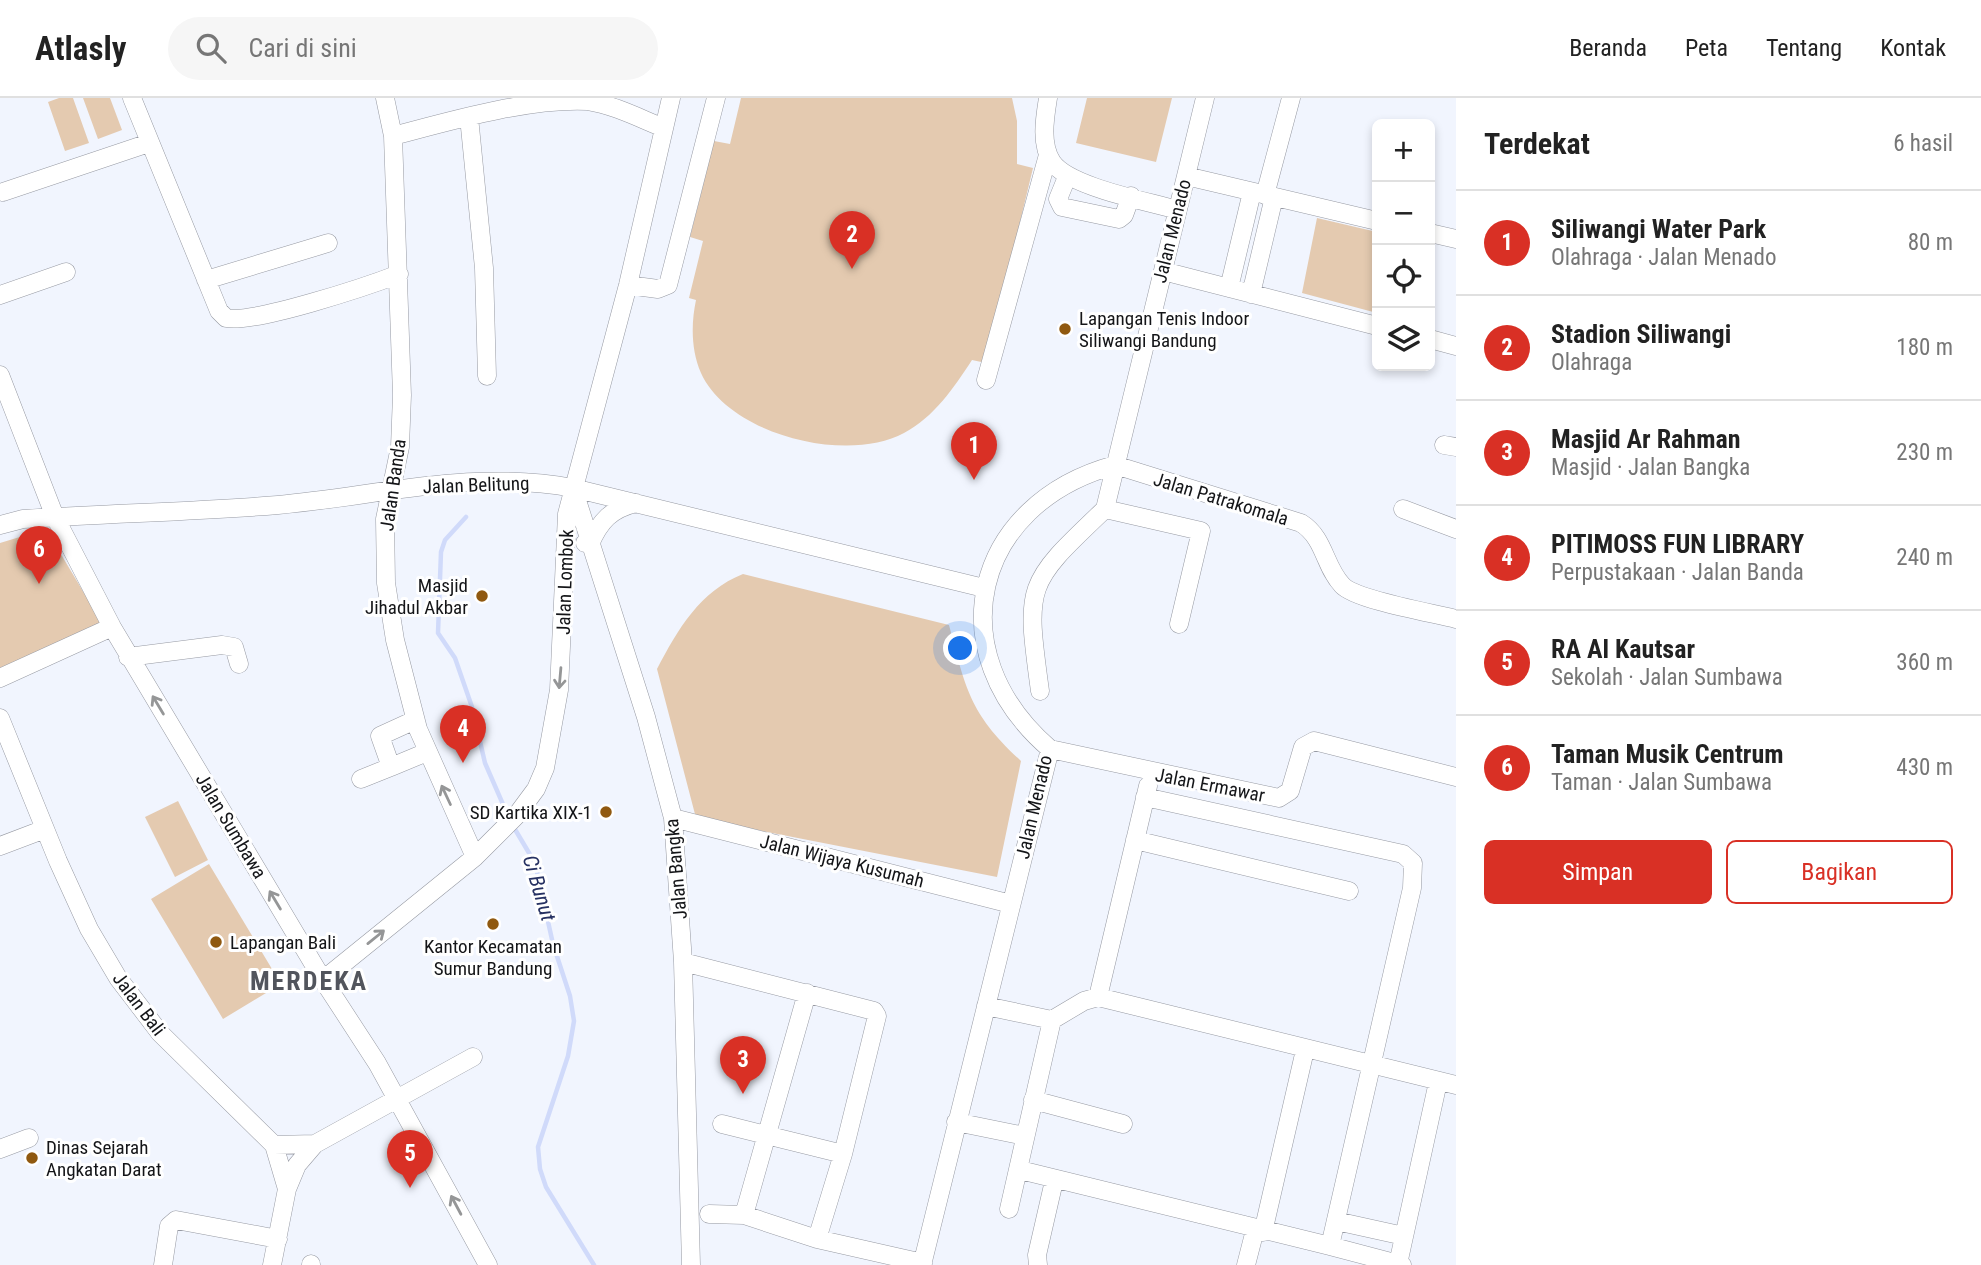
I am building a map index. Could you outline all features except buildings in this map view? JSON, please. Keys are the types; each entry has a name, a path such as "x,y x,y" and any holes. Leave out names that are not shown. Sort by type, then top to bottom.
{"street":[{"path":"132,98 219,311 226,318 235,320 360,288 399,274"},
{"name":"Jalan Banda","path":"385,98 393,136 402,396 400,447 384,533 386,583 395,640 415,720 475,857"},
{"name":"Jalan Lombok","path":"323,979 475,857 536,789 545,768 555,720 562,661 565,551 573,488 628,285 671,98"},
{"path":"628,285 658,289 668,285 716,98"},
{"path":"986,380 1048,155 1044,120 1048,98"},
{"name":"Jalan Menado","path":"923,1264 956,1122 1051,749 1018,717 995,678 984,634 984,589 1007,539 1024,517 1068,483 1115,465 1205,98"},
{"path":"1229,288 1264,195 1291,98"},
{"path":"393,136 469,117 557,101 588,101 618,109 664,128"},
{"path":"469,117 484,268 487,376"},
{"path":"3,192 149,143"},
{"path":"1048,155 1067,177 1178,210"},
{"path":"1186,176 1372,220"},
{"path":"1067,177 1058,199 1062,207 1119,219 1124,215 1131,195"},
{"path":"1251,294 1264,195"},
{"path":"1435,234 1456,239"},
{"path":"206,280 328,243"},
{"path":"1163,271 1372,325"},
{"path":"0,295 66,272"},
{"path":"1435,340 1456,346"},
{"name":"Jalan Sumbawa","path":"0,375 55,517 128,657 398,1099 488,1265"},
{"path":"1040,691 1030,616 1036,585 1056,556 1105,509 1115,465"},
{"name":"Jalan Patrakomala","path":"1115,465 1301,523 1316,535 1332,571 1349,591 1456,618"},
{"name":"Jalan Belitung","path":"0,525 55,517 278,505 504,480 573,488 984,589"},
{"name":"Jalan Bangka","path":"573,488 646,717 673,818 683,961 691,1265"},
{"path":"565,551 574,542 590,544 605,517 619,507 636,503"},
{"path":"1105,509 1201,531 1179,624"},
{"path":"1403,509 1456,529"},
{"path":"0,678 112,627"},
{"path":"128,657 222,645 234,647 239,664"},
{"name":"Jalan Bali","path":"0,718 89,929 118,978 160,1033 274,1145 287,1189 272,1265"},
{"path":"391,766 380,736 415,720"},
{"name":"Jalan Ermawar","path":"1051,749 1151,773 1279,798 1290,792 1303,747 1314,741 1456,777"},
{"path":"361,779 427,752"},
{"path":"1098,997 1151,773"},
{"path":"1145,797 1403,854 1413,863 1412,888 1330,1246"},
{"name":"Jalan Wijaya Kusumah","path":"673,818 1011,904"},
{"path":"0,846 45,829"},
{"path":"1135,840 1349,891"},
{"path":"683,961 874,1011 877,1016 843,1154 817,1238"},
{"path":"744,1215 807,993"},
{"path":"986,1006 1052,1020 1084,1001 1098,997 1447,1084 1404,1236 1400,1264 1054,1181 1020,1170"},
{"path":"1009,1209 1052,1020"},
{"path":"1246,1265 1259,1231 1305,1050"},
{"path":"287,1189 297,1164 315,1144 473,1057"},
{"path":"1033,1100 1123,1124"},
{"path":"956,1122 1025,1136"},
{"path":"722,1124 843,1154"},
{"path":"0,1149 29,1138"},
{"path":"274,1145 315,1144"},
{"path":"1038,1265 1037,1255 1054,1181"},
{"path":"709,1214 744,1215 817,1238 923,1264"},
{"path":"163,1265 169,1226 176,1220 278,1239"},
{"path":"1336,1222 1404,1236"}],"shaded area":[{"path":"59,98 73,98 89,143 65,151 48,102"},
{"path":"83,98 110,98 122,130 98,139"},
{"path":"741,98 1012,98 1017,121 1017,164 1033,168 986,363 972,360 934,410 904,433 880,442 852,445 822,444 792,438 737,413 715,395 701,373 693,337 696,300 689,298 703,241 690,237 714,141 730,144"},
{"path":"1087,98 1172,98 1156,162 1076,143"},
{"path":"1317,218 1372,231 1372,312 1302,293"},
{"path":"46,529 103,625 0,673 0,543"},
{"path":"743,574 949,625 972,700 991,729 1021,761 997,877 696,818 657,669 682,626 702,601 714,590"},
{"path":"178,801 208,860 175,877 145,817"},
{"name":"Lapangan Bali","path":"209,864 281,984 223,1019 151,899"}],"waterway":[{"name":"Ci Bunut","path":"466,517 445,540 441,552 438,633 455,658 472,707 485,763 509,818"},
{"name":"Ci Bunut","path":"513,826 535,863 553,944 570,996 574,1021 568,1056 538,1147 540,1169 546,1187 594,1265"}],"place":[{"name":"Stadion Siliwangi","path":"852,269"},
{"name":"Lapangan Tenis Indoor Siliwangi Bandung","path":"1065,329"},
{"name":"Siliwangi Water Park","path":"974,480"},
{"name":"Taman Musik Centrum","path":"39,584"},
{"name":"Masjid Jihadul Akbar","path":"482,596"},
{"name":"PITIMOSS FUN LIBRARY","path":"463,763"},
{"name":"SD Kartika XIX-1","path":"606,812"},
{"name":"Kantor Kecamatan Sumur Bandung","path":"493,924"},
{"name":"Lapangan Bali","path":"216,942"},
{"name":"Masjid Ar Rahman","path":"743,1094"},
{"name":"Dinas Sejarah Angkatan Darat","path":"32,1158"},
{"name":"RA Al Kautsar","path":"410,1188"}],"district":[{"name":"MERDEKA","path":"309,981"}]}
